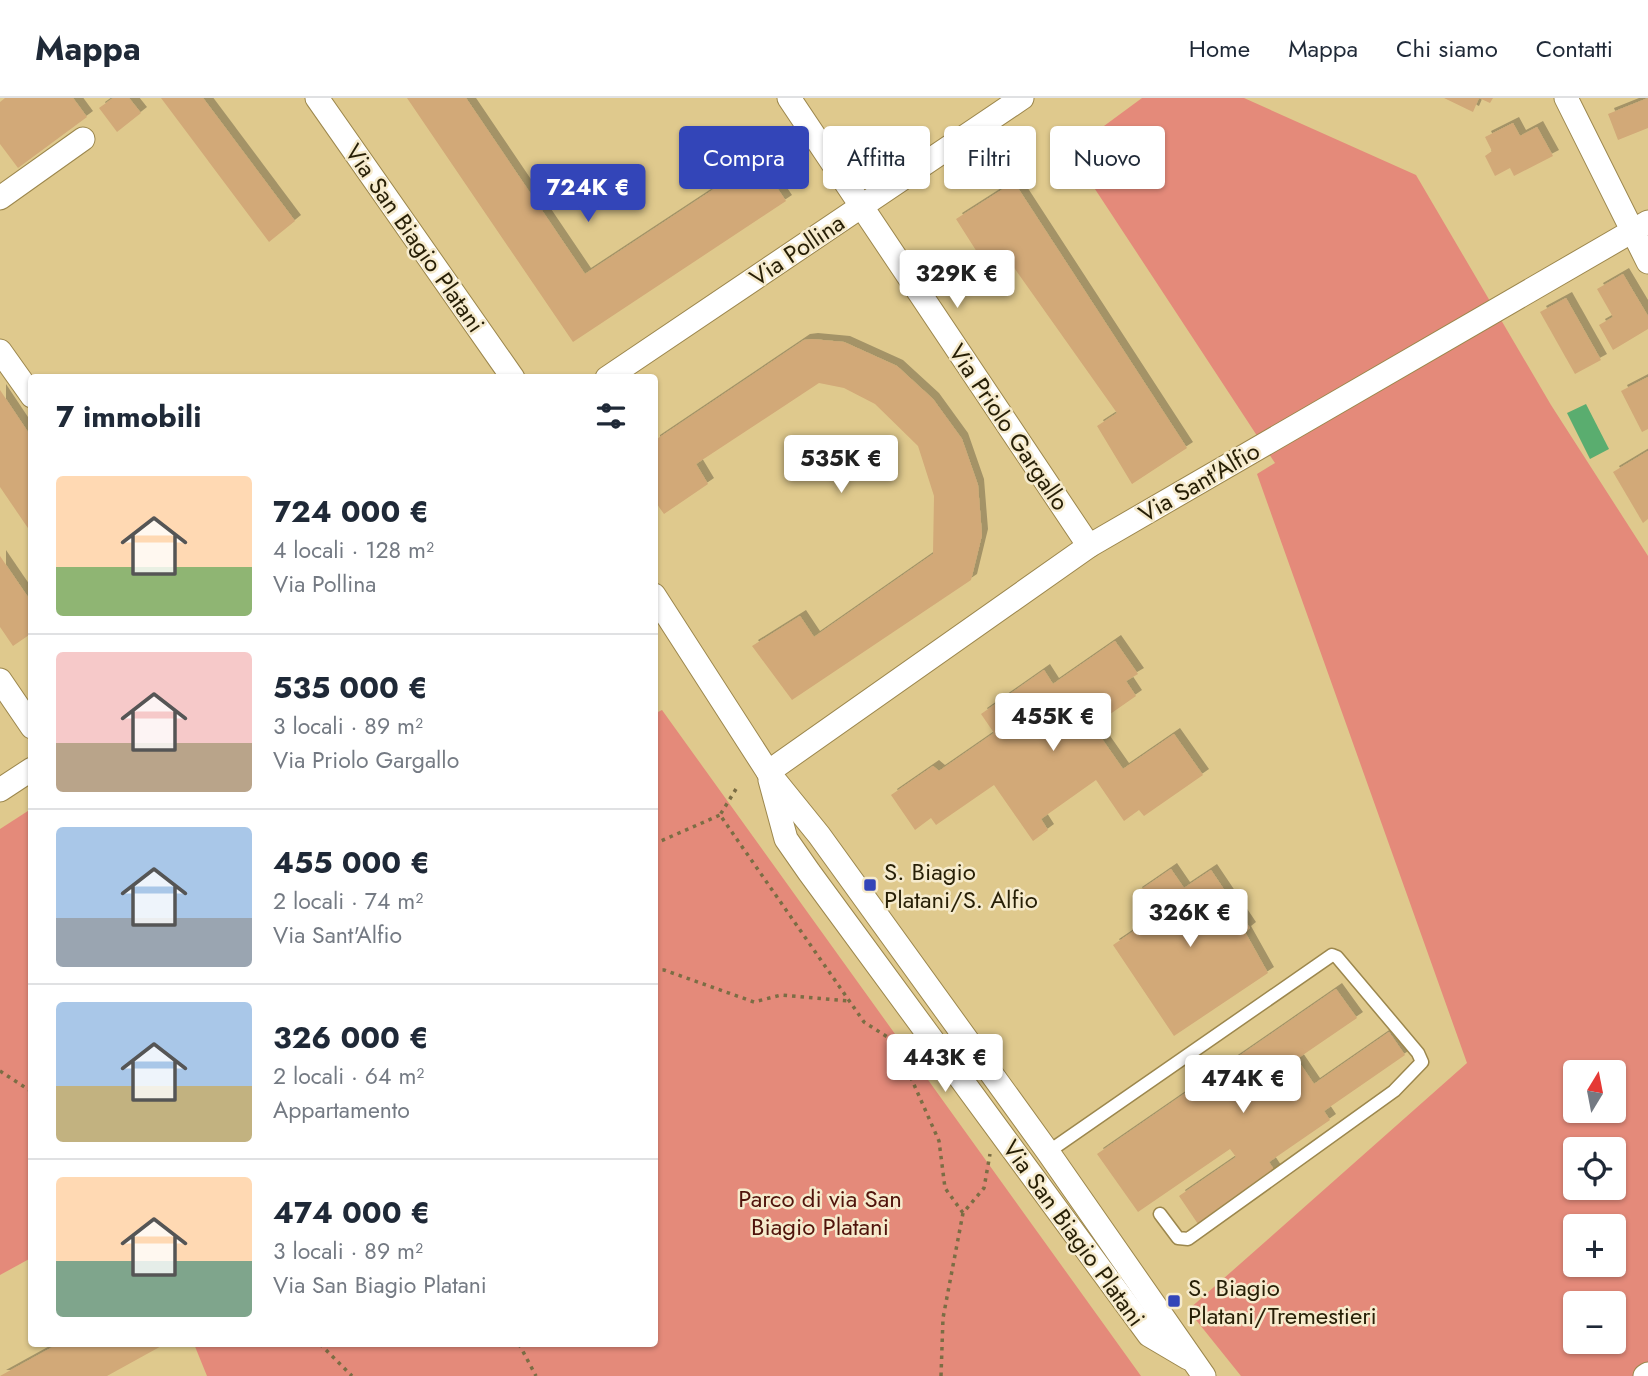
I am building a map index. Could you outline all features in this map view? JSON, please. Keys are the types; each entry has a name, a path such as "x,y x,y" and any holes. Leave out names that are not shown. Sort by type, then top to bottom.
{"street":[{"name":"Via San Biagio Platani","path":"317,98 510,374"},
{"name":"Via Priolo Gargallo","path":"789,98 1089,546"},
{"name":"Via Pollina","path":"613,374 1023,98"},
{"path":"1566,98 1639,227 1648,261"},
{"path":"0,198 83,139"},
{"name":"Via Sant'Alfio","path":"768,772 1089,546 1639,227"},
{"path":"0,351 28,390"},
{"name":"Via San Biagio Platani","path":"658,601 768,772 819,835 1048,1152 1199,1369"},
{"path":"0,680 28,721"},
{"path":"0,790 28,772"},
{"name":"Via San Biagio Platani","path":"768,772 786,839 1149,1335 1199,1369"},
{"path":"797,854 819,835"}],"lane":[{"path":"1048,1152 1332,955 1337,957 1418,1053 1422,1062 1394,1091 1188,1239 1178,1238 1160,1214"}],"path":[{"path":"658,842 720,815 736,789"},
{"path":"720,815 864,1022 889,1038 908,1071 939,1141 945,1188 963,1213"},
{"path":"658,970 754,1002 781,995 849,1001"},
{"path":"0,1071 28,1089"},
{"path":"941,1376 943,1318 963,1213 984,1188 995,1126"},
{"path":"323,1347 352,1376"},
{"path":"521,1347 536,1376"}],"green space":[{"path":"1142,98 1244,98 1416,175 1551,405 1648,556 1648,1374 1645,1376 1241,1376 1188,1310 1467,1063 1257,474 1275,463 1095,189 1165,189 1165,126 1104,126"},
{"name":"Parco di via San Biagio Platani","path":"662,710 1141,1376 207,1376 195,1347 658,1347 658,712"},
{"path":"28,811 28,1260 0,1275 0,829"}],"shaded area":[{"path":"1586,404 1609,449 1590,459 1567,413"}],"building":[{"path":"5,98 73,98 87,117 18,168 0,144 0,102"},
{"path":"113,98 129,98 141,113 117,132 99,108"},
{"path":"161,98 203,98 295,221 269,242"},
{"path":"407,98 466,98 585,274 714,189 778,189 786,201 573,342"},
{"path":"1444,98 1479,98 1473,112"},
{"path":"1479,98 1493,98 1490,103"},
{"path":"1648,98 1648,128 1618,140 1608,114"},
{"path":"1513,123 1520,136 1537,127 1553,156 1514,176 1510,168 1495,176 1485,156 1492,151 1485,137"},
{"path":"1003,189 1019,189 1187,448 1132,484 1097,426 1117,413 1010,262 991,274 956,219"},
{"path":"1623,274 1648,316 1648,329 1613,350 1599,325 1613,317 1597,289"},
{"path":"1566,298 1601,360 1575,374 1540,312"},
{"path":"804,340 844,342 897,366 933,399 962,439 978,485 982,535 971,580 792,700 752,646 800,616 814,637 933,554 934,496 918,446 875,404 844,388 819,383 696,464 708,484 664,514 658,506 658,438"},
{"path":"1648,377 1648,429 1642,432 1621,391"},
{"path":"0,390 28,432 28,528 0,487"},
{"path":"1648,451 1648,519 1643,523 1613,472"},
{"path":"0,556 28,597 28,636 13,646 0,627"},
{"path":"1115,641 1138,674 1126,681 1136,696 1093,726 1123,769 1174,734 1203,775 1144,816 1139,810 1124,821 1096,780 1041,819 1048,830 1033,841 994,785 936,825 931,818 915,830 891,795 933,766 939,771 994,733 981,714 1044,670 1053,684"},
{"path":"1171,869 1184,888 1211,870 1250,928 1245,932 1268,973 1174,1036 1113,945 1153,918 1136,893"},
{"path":"1336,989 1357,1018 1297,1059 1314,1084 1389,1032 1405,1055 1324,1111 1330,1120 1269,1162 1275,1171 1198,1224 1179,1196 1236,1157 1230,1149 1138,1212 1097,1154"},
{"path":"53,1347 160,1347 107,1376 0,1376"}],"place":[{"name":"S. Biagio Platani/S. Alfio","path":"870,885"},
{"name":"S. Biagio Platani/Tremestieri","path":"1174,1301"}]}
